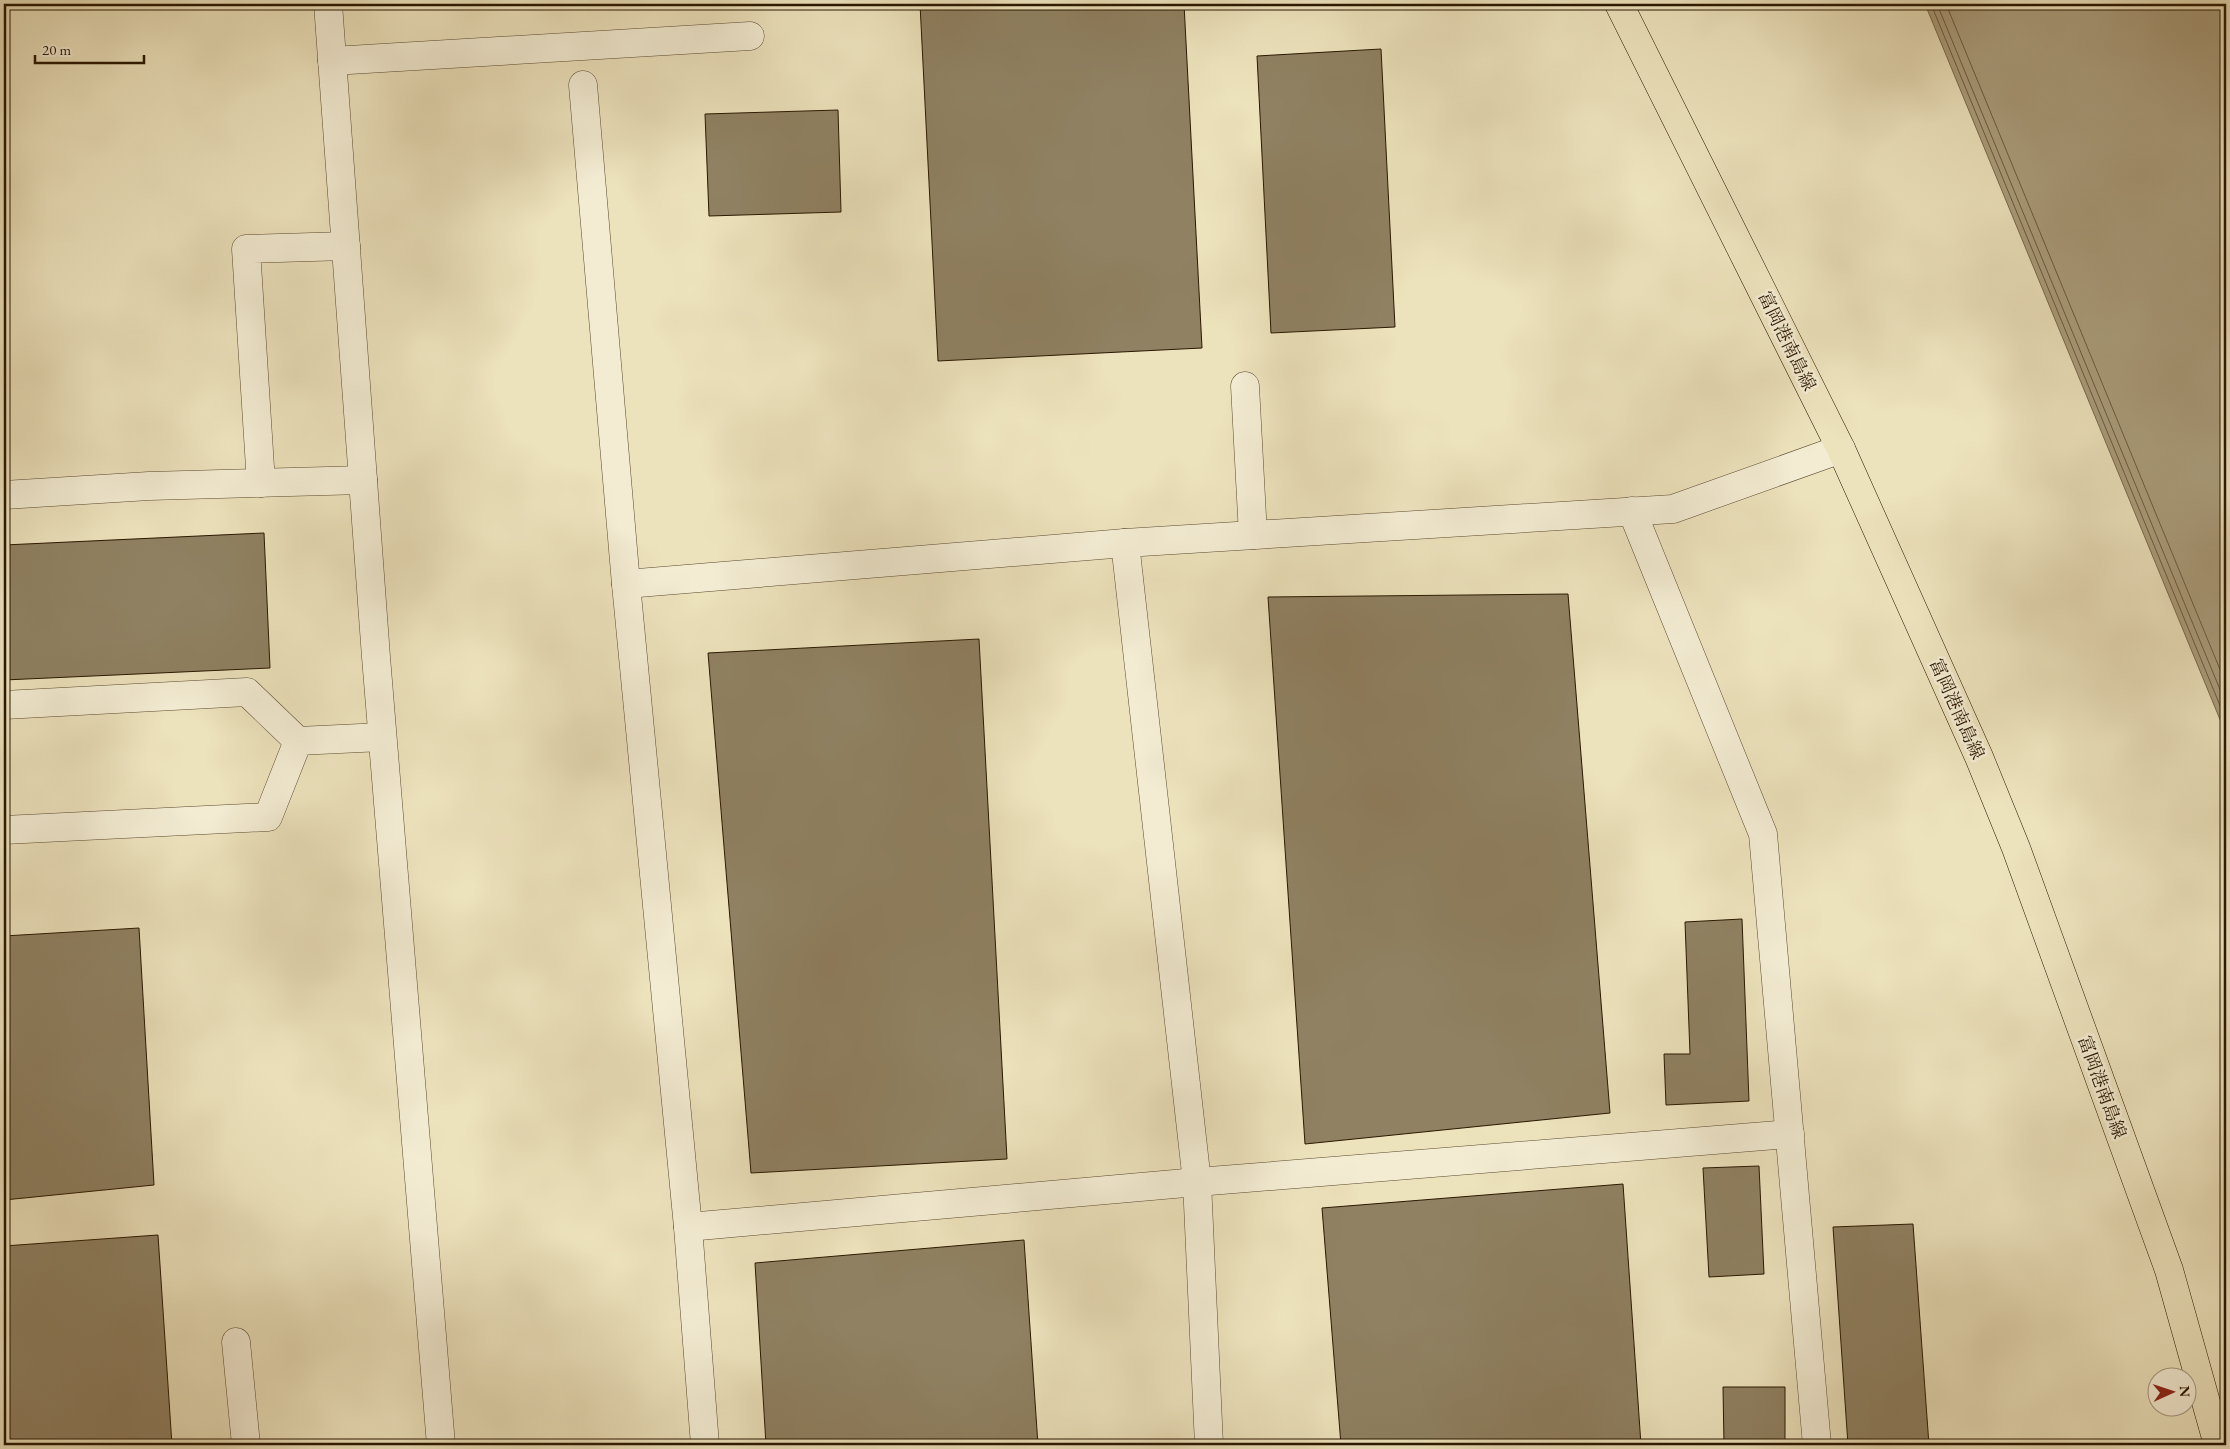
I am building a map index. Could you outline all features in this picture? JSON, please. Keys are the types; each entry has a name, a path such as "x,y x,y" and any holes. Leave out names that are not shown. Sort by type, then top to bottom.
{"main road":[{"name":"富岡港南島線","path":"1619,4 1841,449 1975,748 2016,848 2169,1270 2218,1445"}],"street":[{"path":"328,4 382,737 442,1445"},
{"path":"332,62 750,36"},
{"path":"583,86 626,584 688,1227 706,1445"},
{"path":"260,483 246,249 346,246"},
{"path":"1245,386 1253,535"},
{"path":"626,584 1124,542 1672,509 1841,449"},
{"path":"4,495 149,486 363,480"},
{"path":"1632,511 1763,834 1817,1445"},
{"path":"1124,542 1197,1182 1209,1445"},
{"path":"4,705 247,692 298,741 382,737"},
{"path":"4,830 268,816 298,741"},
{"path":"688,1227 1197,1182 1790,1134"},
{"path":"236,1342 246,1445"}],"water":[{"path":"1925,4 2226,4 2226,734"}],"building":[{"path":"920,4 1184,4 1202,348 938,361"},
{"path":"1381,49 1395,327 1271,333 1257,56"},
{"path":"838,110 841,212 709,216 705,114"},
{"path":"264,533 270,668 4,680 4,545"},
{"path":"1568,594 1610,1113 1305,1144 1268,597"},
{"path":"979,639 1007,1159 751,1173 708,653"},
{"path":"1742,919 1749,1101 1666,1105 1664,1054 1690,1054 1685,922"},
{"path":"139,928 154,1185 4,1200 4,936"},
{"path":"1759,1166 1764,1274 1709,1277 1703,1168"},
{"path":"1623,1184 1641,1445 1341,1445 1322,1208"},
{"path":"1913,1224 1929,1445 1848,1445 1833,1227"},
{"path":"158,1235 172,1445 4,1445 4,1246"},
{"path":"1024,1240 1038,1445 766,1445 755,1263"},
{"path":"1723,1387 1785,1387 1785,1445 1724,1445"}]}
